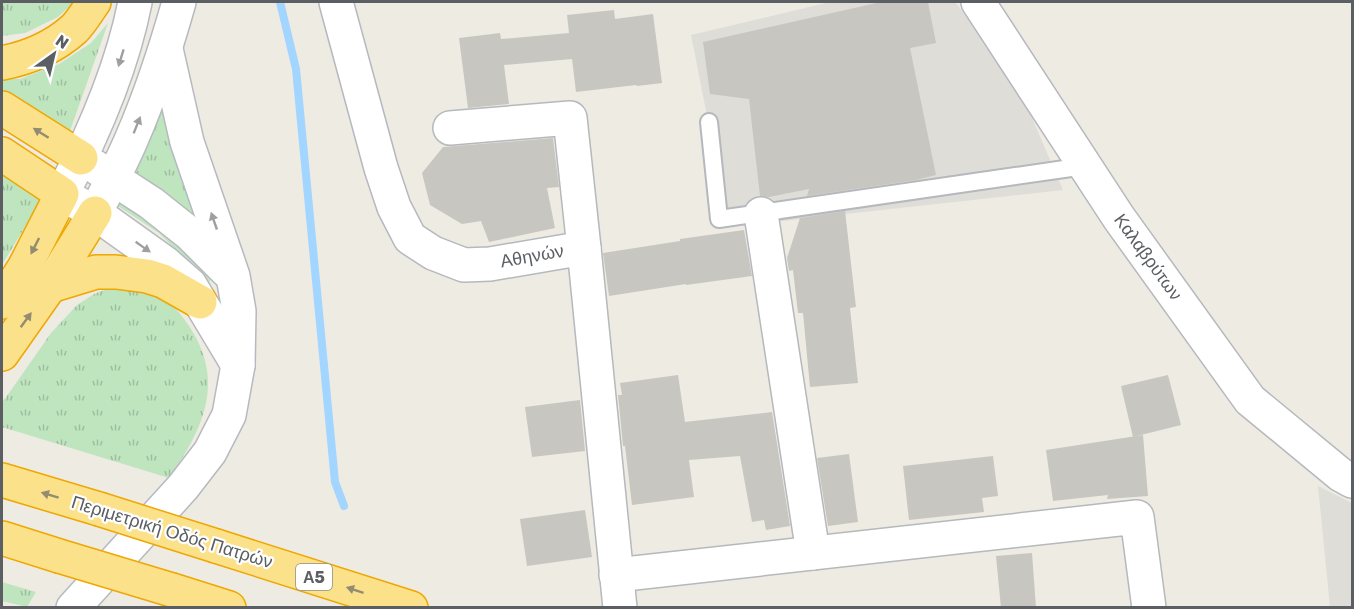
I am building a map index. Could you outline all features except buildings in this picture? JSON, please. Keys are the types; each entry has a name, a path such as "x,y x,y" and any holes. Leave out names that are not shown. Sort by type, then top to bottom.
{"highway":[{"path":"2,63 22,59 49,47 75,28 94,2"},
{"path":"2,108 81,158"},
{"path":"2,154 62,194 24,268 2,302"},
{"path":"2,354 50,286 95,213"},
{"path":"50,286 96,272 116,272 147,276 163,281 200,302"},
{"name":"Περιμετρική Οδός Πατρών","path":"2,480 411,608"},
{"path":"2,538 229,608"}],"street":[{"path":"135,2 119,63 104,107 62,194 95,213 165,262 190,285 237,365"},
{"path":"95,213 136,129 166,49 179,2"},
{"name":"Αθηνών","path":"336,2 381,168 394,207 410,238 433,253 464,265 490,264 584,248 620,608"},
{"name":"Καλαβρύτων","path":"978,2 1119,218 1250,399 1341,475 1353,481"},
{"path":"73,608 183,487 210,452 229,415 237,365 239,310 233,276 187,142 166,49"},
{"path":"450,128 570,118 584,248"},
{"path":"81,158 152,203 190,234 233,276"},
{"path":"761,214 813,553"},
{"path":"616,575 1137,517 1149,608"}],"lane":[{"path":"709,122 719,219 1085,166"}],"shaded area":[{"path":"830,2 955,2 1014,76 1063,190 729,227 691,35"},
{"path":"1318,486 1352,503 1352,607 1330,607"}],"green space":[{"path":"2,2 74,2 58,17 25,33 2,36"},
{"path":"108,23 69,134 2,93 2,79 20,79 59,64 91,43"},
{"path":"161,105 197,216 134,176"},
{"path":"2,169 43,197 2,265"},
{"path":"115,204 134,204 186,245 210,280 208,288 184,258 159,233"},
{"path":"123,287 155,294 175,308 191,329 207,368 206,406 200,424 192,442 169,478 2,427 2,403 51,333 77,305 94,294 107,289"},
{"path":"2,582 36,592 27,607 2,601"}],"waterway":[{"path":"280,2 296,69 335,482 344,506"}]}
